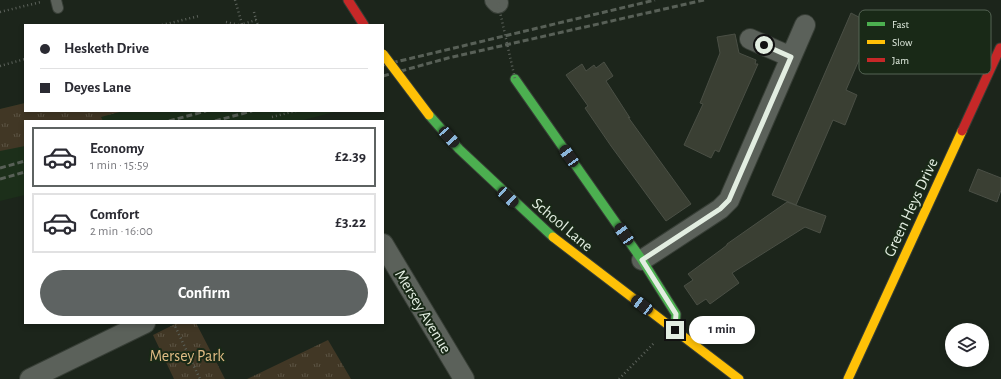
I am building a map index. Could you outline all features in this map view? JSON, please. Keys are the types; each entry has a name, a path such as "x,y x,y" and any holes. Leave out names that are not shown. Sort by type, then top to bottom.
{"street":[{"path":"348,0 363,24"},
{"path":"642,260 720,209 729,200 805,25"},
{"path":"750,39 791,57"},
{"name":"Green Heys Drive","path":"991,68 1000,48"},
{"name":"School Lane","path":"384,55 429,114 459,149 547,232 739,379"},
{"name":"Green Heys Drive","path":"848,379 988,74"},
{"path":"515,79 642,260 676,314 675,330"},
{"name":"Mersey Avenue","path":"384,246 464,379"},
{"path":"30,379 142,324"}],"path":[{"path":"235,0 238,6 240,24"},
{"path":"0,12 44,1"},
{"path":"497,1 515,79"},
{"path":"254,12 258,24"},
{"path":"166,24 199,16"},
{"path":"243,24 256,20"},
{"path":"226,22 235,24"},
{"path":"0,66 24,59"},
{"path":"272,118 293,112"},
{"path":"176,324 175,326 200,379"},
{"path":"619,379 660,337"}],"shaded area":[{"path":"24,103 24,112 334,112 304,120 24,120 24,195 0,201 0,109"}],"green space":[{"path":"24,103 24,112 119,112 101,117 102,120 24,120 24,146 0,151 0,109"},
{"name":"Mersey Park","path":"175,324 197,324 225,379 174,379 153,335"},
{"name":"Mersey Park","path":"328,340 351,379 247,379"}],"building":[{"path":"851,13 859,17 859,60 846,90 857,95 845,125 833,120 796,205 772,195"},
{"path":"735,34 739,53 756,60 755,64 758,64 719,152 715,150 711,158 684,145 703,104 700,103 720,53 717,37"},
{"path":"604,62 613,76 606,81 630,118 628,117 691,204 666,221 611,146 585,108 588,106 566,75 582,64 586,71 594,65 596,68"},
{"path":"978,169 1001,178 1001,190 997,202 969,191"},
{"path":"787,202 826,216 820,233 805,227 732,273 739,283 710,304 706,299 697,305 684,286 693,280 688,274 727,244"}],"railway":[{"path":"384,65 655,0"},
{"path":"384,76 448,58 704,0"},
{"path":"173,120 202,112"},
{"path":"219,120 248,112"},
{"path":"0,168 24,161"},
{"path":"0,179 24,172"}],"traffic: fast":[{"path":"515,79 642,260 676,314 675,330"},
{"path":"429,115 459,149 553,237"}],"traffic: slow":[{"path":"384,55 429,115"},
{"path":"848,379 962,131"},
{"path":"553,237 739,379"}],"traffic: jam":[{"path":"348,0 363,24"},
{"path":"991,68 1000,48"},
{"path":"962,131 988,74"}],"route":[{"path":"675,330 676,314 642,260 720,209 729,200 791,57 764,45"}]}
